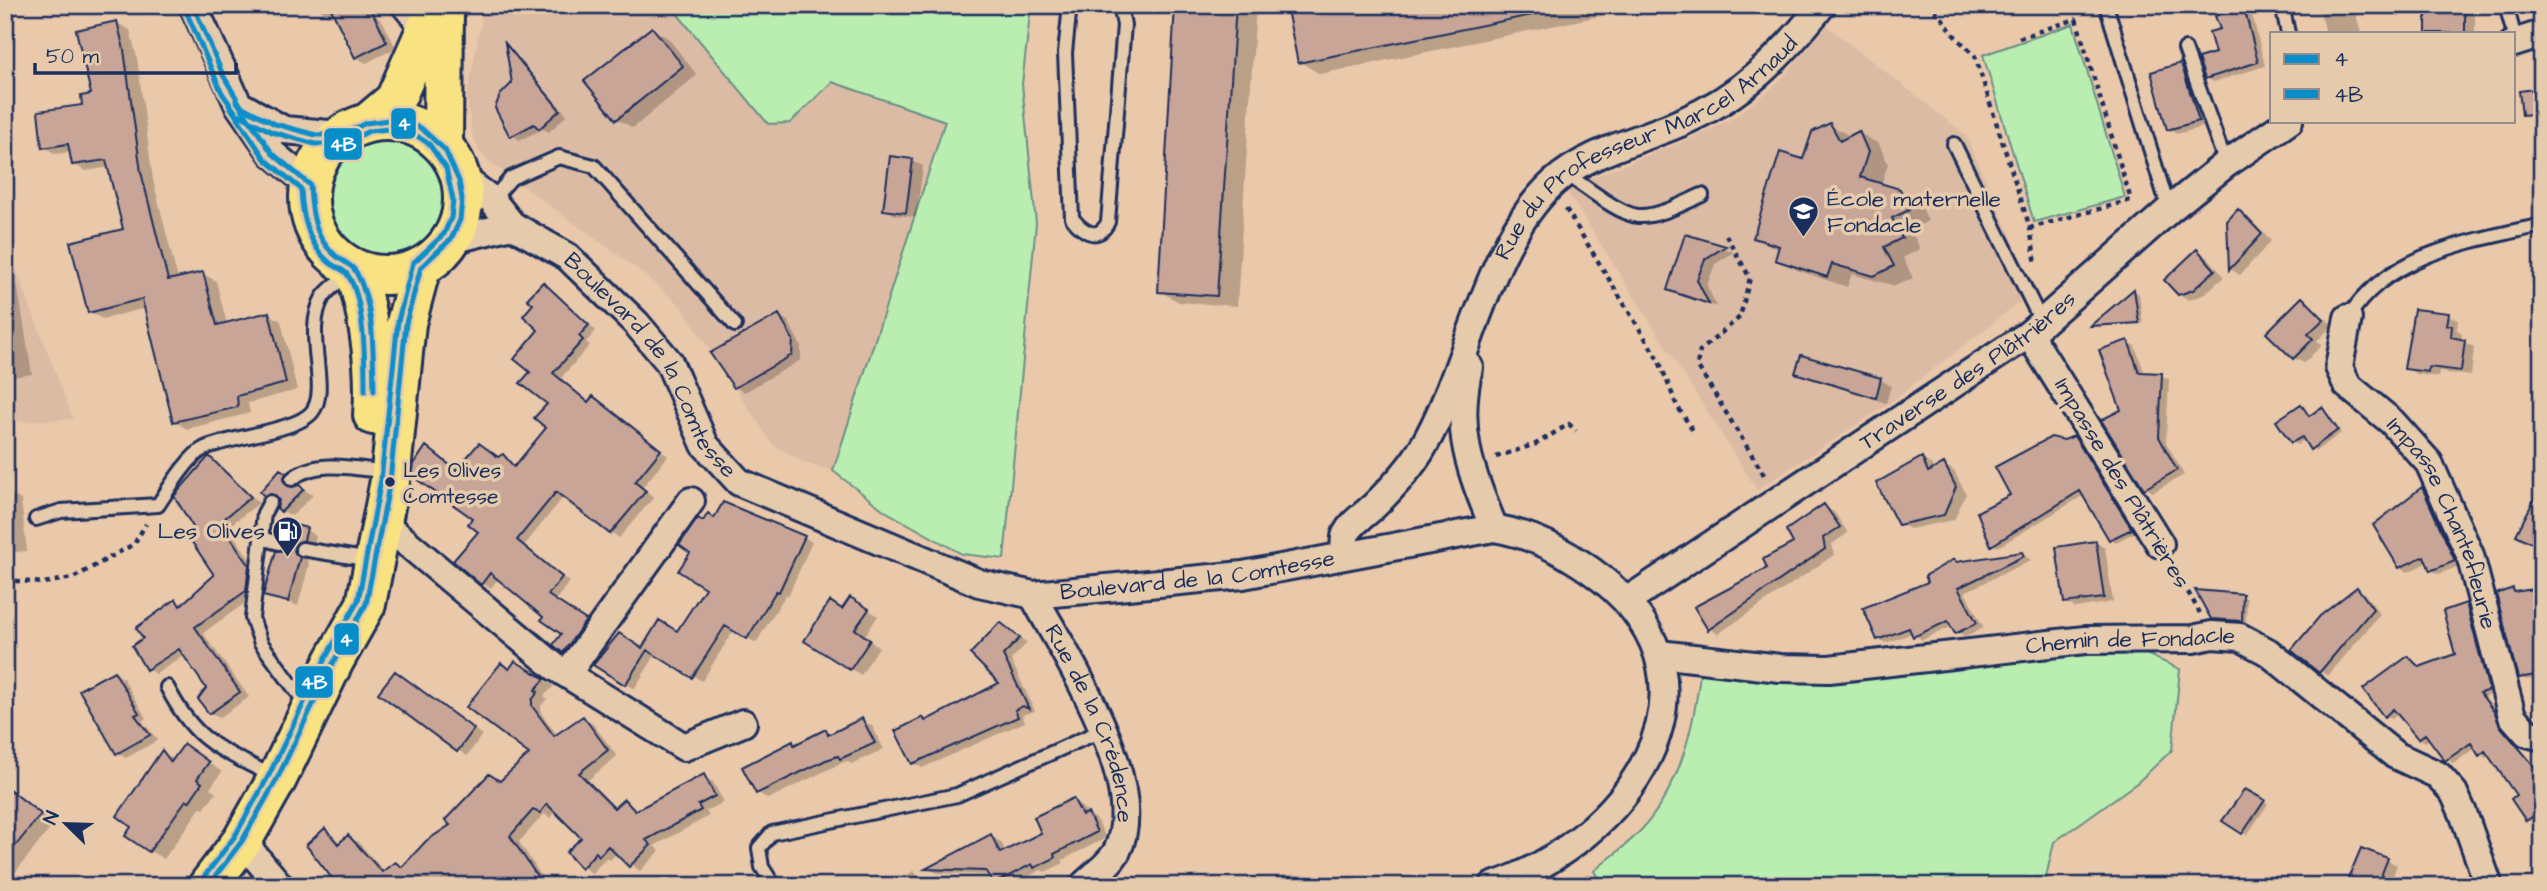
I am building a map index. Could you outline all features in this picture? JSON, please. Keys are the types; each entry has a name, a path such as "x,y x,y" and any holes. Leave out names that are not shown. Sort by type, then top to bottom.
{"main road":[{"path":"355,129 396,121 421,128 443,144 454,160 461,177 463,209 452,240 438,256 421,267 400,274 377,275 355,269 334,255 318,235 310,211 310,185 320,157 355,129 395,100 428,12"},
{"path":"428,12 443,144"},
{"path":"208,886 242,841 277,779 334,661 366,604 362,558 421,267"},
{"path":"355,269 368,313 374,363 382,522 362,558"}],"street":[{"path":"193,5 238,104 272,153 310,185"},
{"name":"Rue du Professeur Marcel Arnaud","path":"1346,555 1345,537 1351,527 1377,503 1423,448 1485,302 1504,250 1535,205 1586,162 1694,117 1742,90 1773,64 1822,5"},
{"path":"2516,43 2542,34"},
{"path":"238,104 284,130 355,129"},
{"name":"Traverse des Plâtrières","path":"1628,600 2041,324 2169,210 2226,164 2288,122"},
{"name":"Boulevard de la Comtesse","path":"461,177 492,200 512,225 568,257 636,323 669,362 705,445 739,482 979,583 1033,595 1243,575 1494,528 1525,533 1583,564 1628,600 1659,654 1665,684 1665,709 1654,744 1638,776 1617,805 1592,830 1553,856 1511,880 1493,886"},
{"path":"452,240 512,225"},
{"name":"Rue du Professeur Marcel Arnaud","path":"1485,302 1463,392 1464,448 1494,528"},
{"name":"Impasse Chantefleurie","path":"2348,318 2340,347 2339,367 2343,376 2347,384 2392,422 2429,463 2470,555 2512,716 2527,733 2542,737"},
{"name":"Impasse des Plâtrières","path":"2041,324 2160,544"},
{"path":"567,674 691,501"},
{"path":"382,522 567,674 684,747 743,723"},
{"name":"Rue de la Crédence","path":"1033,595 1105,729 1125,809 1124,829 1116,853 1083,886"},
{"name":"Chemin de Fondacle","path":"1659,654 1780,668 1829,669 2085,640 2193,639 2212,635 2239,637 2268,652 2395,755 2438,775 2454,793 2489,886"},
{"path":"242,841 280,886"}],"lane":[{"path":"1070,5 1065,53 1072,218 1083,232 1095,234 1104,230 1108,222 1124,25 1120,5"},
{"path":"2106,5 2169,210"},
{"path":"2281,5 2288,32"},
{"path":"2506,5 2512,32"},
{"path":"2185,49 2226,164"},
{"path":"1954,144 2041,324"},
{"path":"492,200 511,178 559,158 594,166 735,325"},
{"path":"1570,176 1620,209 1638,216 1667,209 1702,195"},
{"path":"2348,318 2361,296 2382,278 2433,253 2542,225"},
{"path":"36,519 61,511 158,505 203,448 263,433 310,415 319,402 313,334 316,315 324,295 355,269"},
{"path":"292,479 300,472 334,467 379,471"},
{"path":"270,502 264,513 252,618 261,643 311,710"},
{"path":"261,538 279,543"},
{"path":"302,549 362,558"},
{"path":"167,687 183,718 203,739 277,779"},
{"path":"774,886 762,867 759,848 772,833 957,795 1105,729"}],"path":[{"path":"1926,5 1940,15 1953,34 1975,56 2030,228 2040,286 2041,324"},
{"path":"2019,38 2076,19 2131,200 2030,228"},
{"path":"1570,176 1555,192 1659,361 1677,406 1694,432"},
{"path":"1726,235 1750,278 1740,317 1700,351 1697,365 1779,499"},
{"path":"1491,459 1536,444 1569,424 1576,431"},
{"path":"5,579 43,583 73,578 134,544 158,505"},
{"name":"Impasse des Plâtrières","path":"2160,544 2212,635"}],"shaded area":[{"path":"484,5 670,5 768,124 790,123 832,82 945,121 833,471 805,463 772,444 682,307 636,268 491,163 480,152 472,134 467,98"},
{"name":"École maternelle Fondacle","path":"1827,26 1965,134 2035,290 1887,405 1757,490 1565,188 1704,133 1736,116 1777,84"},
{"path":"5,240 73,419 5,422"}],"green space":[{"path":"670,5 1031,5 1022,84 1036,223 1004,559 962,554 885,511 833,471 945,121 832,82 790,123 768,124"},
{"path":"2073,24 2125,197 2034,222 1983,55"},
{"path":"389,136 412,140 432,153 445,173 449,196 445,219 432,239 412,252 389,256 366,252 346,239 333,219 329,196 333,173 346,153 366,140"},
{"path":"2128,646 2180,669 2172,750 2138,782 2054,842 2044,886 1603,886 1594,871 1638,834 1668,792 1690,730 1701,665"}],"building":[{"path":"329,5 369,5 387,42 355,58"},
{"path":"1175,5 1236,5 1217,296 1158,292"},
{"path":"1286,5 1531,5 1532,15 1298,63"},
{"path":"2426,5 2459,5 2459,11 2465,11 2465,32 2426,32"},
{"path":"2244,7 2258,62 2205,79 2198,58 2215,53 2209,32 2220,29 2215,16"},
{"path":"117,21 124,50 141,172 168,280 203,272 217,325 269,312 286,383 237,396 238,407 173,422 142,299 88,313 70,242 123,229 106,160 72,165 68,144 42,148 38,111 82,105 81,96 91,94 76,30"},
{"path":"652,27 683,66 616,120 584,81"},
{"path":"505,43 560,110 539,129 534,124 510,137 495,108 500,95 512,83"},
{"path":"2181,63 2199,121 2167,130 2151,72"},
{"path":"2542,88 2542,113 2522,115 2519,91"},
{"path":"1830,123 1840,141 1859,131 1868,152 1860,177 1900,189 1909,210 1892,218 1902,238 1884,247 1894,266 1874,276 1832,264 1827,277 1775,260 1779,246 1753,238 1780,152 1803,159 1812,132"},
{"path":"890,156 913,159 906,213 883,210"},
{"path":"2238,209 2262,234 2229,270 2227,221"},
{"path":"1685,234 1726,246 1705,259 1697,280 1709,304 1667,290"},
{"path":"2197,249 2215,270 2193,290 2178,295 2164,280"},
{"path":"543,282 589,325 579,336 583,340 553,373 588,402 593,396 661,450 635,482 646,491 610,534 556,492 517,540 562,577 548,595 586,620 563,653 553,645 561,634 541,620 543,617 490,573 481,585 453,561 478,532 468,524 472,518 412,476 414,464 426,446 456,470 479,443 498,457 503,454 514,467 546,428 534,418 547,404 520,383 530,372 514,359 538,330 523,316 533,304 527,299"},
{"path":"2134,289 2139,323 2090,326"},
{"path":"2302,297 2324,319 2308,334 2313,339 2293,359 2266,333"},
{"path":"2414,309 2449,313 2447,325 2452,325 2451,337 2465,340 2461,371 2429,367 2428,372 2404,369"},
{"path":"779,314 793,340 792,355 734,388 710,353"},
{"path":"2128,340 2139,372 2162,373 2159,437 2177,470 2144,489 2101,420 2121,410 2099,350"},
{"path":"1801,355 1881,378 1876,398 1795,373"},
{"path":"2301,404 2309,416 2322,407 2338,430 2310,450 2302,437 2291,443 2276,421"},
{"path":"2074,436 2132,529 2109,540 2080,491 1991,546 1977,512 2010,495 1995,467 2051,437 2064,440"},
{"path":"209,456 251,497 220,522 249,565 246,591 195,627 240,692 209,714 198,699 206,688 179,649 146,670 132,646 143,638 136,628 176,599 180,606 214,575 190,539 196,532 174,496"},
{"path":"1922,457 1928,472 1944,463 1956,487 1944,515 1898,525 1876,483"},
{"path":"280,469 286,473 283,480 288,486 299,485 304,489 281,512 277,508 279,501 275,495 264,496 260,492"},
{"path":"2542,484 2542,548 2516,535"},
{"path":"2422,487 2455,561 2430,571 2424,556 2399,568 2373,525"},
{"path":"723,502 805,536 779,592 776,591 747,639 725,626 692,678 647,650 625,685 593,665 619,633 642,648 659,620 677,631 705,588 678,571 690,553 679,545 698,518 703,521 708,513 714,518"},
{"path":"1824,504 1840,527 1823,538 1825,549 1708,630 1694,607 1767,568 1763,559 1793,543 1786,530"},
{"path":"283,522 307,528 304,540 294,547 300,557 288,602 263,596 276,551 285,550 288,545 286,537 280,534"},
{"path":"2096,541 2104,598 2064,603 2056,547"},
{"path":"2022,552 2024,556 1958,588 1977,623 1955,634 1948,621 1913,637 1909,628 1877,640 1863,608 1928,582 1925,576 1954,559 1956,562"},
{"path":"2357,587 2373,609 2319,673 2291,650 2320,616"},
{"path":"2513,588 2514,592 2534,589 2539,620 2542,619 2542,674 2518,678 2496,594"},
{"path":"2195,590 2243,594 2242,621 2211,619"},
{"path":"850,597 869,609 855,629 870,640 850,670 804,641 830,601 842,609"},
{"path":"2466,603 2489,690 2480,693 2495,713 2500,726 2542,775 2542,810 2526,821 2511,799 2516,795 2485,751 2479,756 2471,743 2445,761 2425,734 2418,739 2393,709 2384,717 2363,689 2408,656 2419,667 2455,654 2443,611"},
{"path":"1000,622 1020,638 1003,655 1029,709 1023,706 1015,710 1018,717 912,764 895,731 923,717 925,721 999,683 970,654"},
{"path":"515,661 545,679 535,690 538,692 532,700 532,706 554,736 583,716 608,750 579,773 614,808 624,799 635,811 704,774 715,796 698,805 701,810 646,840 651,845 629,867 608,846 599,856 596,852 581,869 566,852 581,838 547,804 540,813 533,810 510,836 544,886 338,886 306,845 325,828 338,844 348,835 382,872 395,862 402,867 426,841 450,825 445,820 489,774 500,781 529,754 466,707 501,663 509,669"},
{"path":"114,671 139,713 135,715 150,735 116,754 79,690"},
{"path":"395,671 474,729 457,752 378,693"},
{"path":"862,718 875,743 840,759 838,756 826,760 756,794 742,767 793,741 794,745 826,729 828,735"},
{"path":"184,744 209,762 197,779 202,783 189,802 186,800 149,852 125,836 131,827 117,816 162,750 171,762"},
{"path":"5,786 41,814 5,859"},
{"path":"2245,789 2265,800 2242,834 2222,821"},
{"path":"1073,798 1082,815 1088,813 1097,832 1054,854 1055,858 1034,868 1032,864 993,884 986,871 925,869 991,834 1000,853 1041,833 1034,817"},
{"path":"2361,848 2388,858 2377,886 2345,886"}],"transit line":[{"name":"4","path":"193,5 223,75 241,106 275,124 316,135 341,135 366,123 389,120 421,128 445,150 459,181 462,199 460,220 451,239 421,267 406,323 390,481 366,604 334,661 277,779 242,841 208,886"},
{"name":"4B","path":"185,9 222,93 236,113 272,132 315,144 343,144 369,131 389,129 417,136 429,144 446,168 453,200 451,218 444,234 413,263 398,321 381,480 358,601 326,657 269,775 235,836 201,881"},
{"name":"4","path":"236,100 272,153 310,185 313,214 322,240 356,272 370,314 374,391"},
{"name":"4B","path":"229,105 265,159 301,189 311,239 322,256 345,272 353,285 363,331 365,391"}],"place":[{"name":"École maternelle Fondacle","path":"1804,239"},
{"name":"Les Olives Comtesse","path":"390,482"},
{"name":"Les Olives","path":"288,558"}]}
